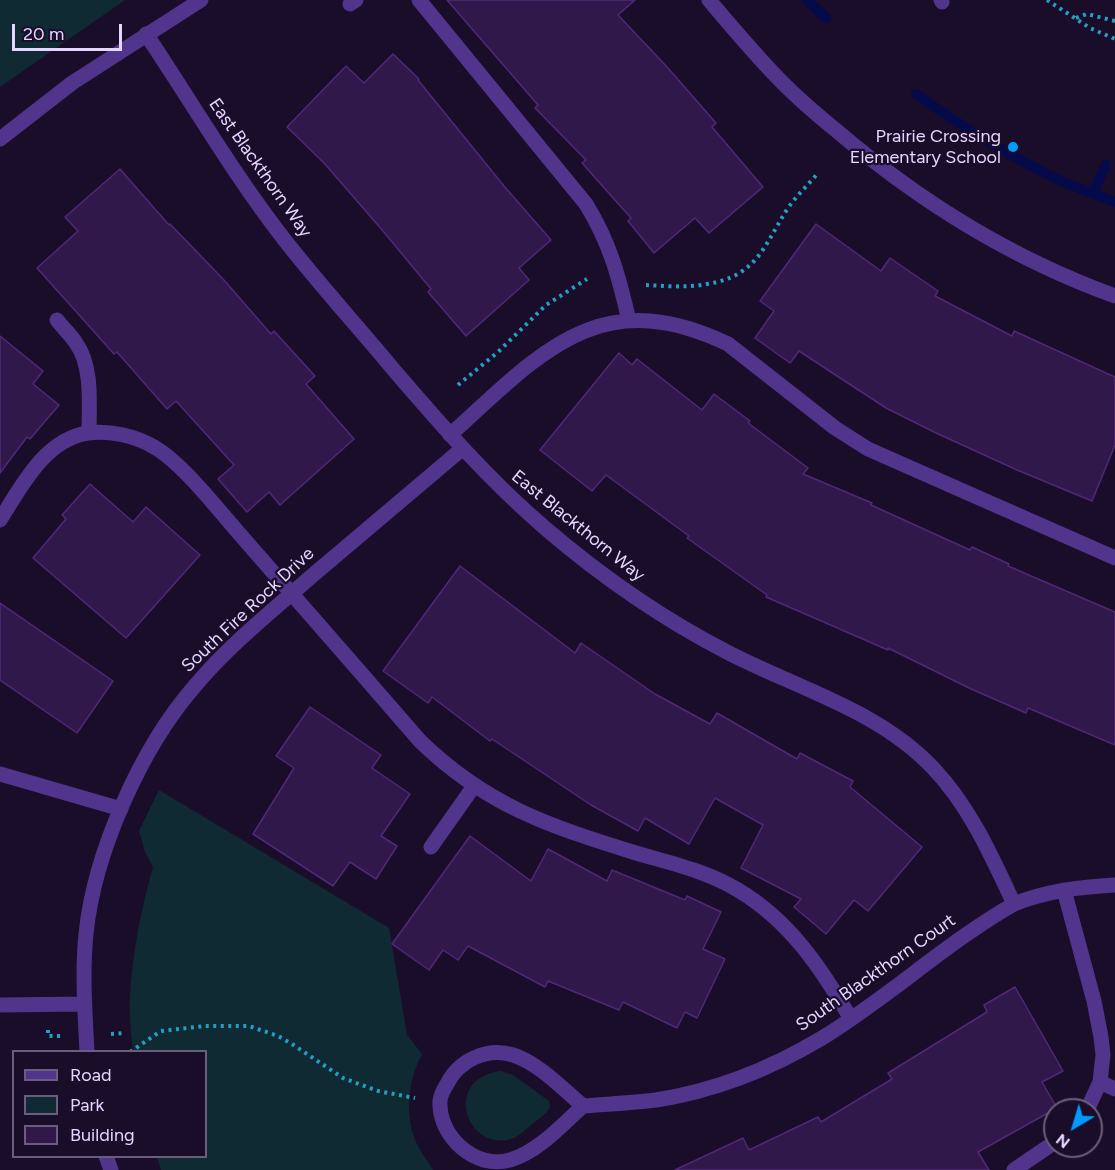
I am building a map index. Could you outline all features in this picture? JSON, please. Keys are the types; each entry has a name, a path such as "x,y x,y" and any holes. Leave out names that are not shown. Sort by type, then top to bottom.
{"street":[{"path":"0,139 72,83 201,0"},
{"path":"419,0 586,204 613,256 629,321"},
{"path":"709,0 777,78 859,150 904,184 929,202 1011,250 1050,270 1115,296"},
{"name":"East Blackthorn Way","path":"146,34 246,187 287,243 462,449 495,483 600,573 646,605 730,654 863,715 901,738 936,770 956,795 994,862 1014,904"},
{"path":"57,320 77,343 83,358 89,398 89,432"},
{"path":"450,435 528,365 556,345 590,329 629,321 674,323 728,344 835,428 868,449 1115,558"},
{"path":"0,520 41,460 56,446 71,437 89,432 122,435 154,447 171,458 441,762 501,802 549,825 696,871 737,889 776,918 799,941 814,959 852,1018"},
{"name":"South Fire Rock Drive","path":"87,1050 83,965 90,905 96,878 121,809 167,722 194,687 233,646 462,449"},
{"path":"0,774 121,809"},
{"path":"431,847 474,786"},
{"path":"1014,904 1042,894 1115,885"},
{"path":"1064,890 1094,1001 1101,1037 1103,1055 1100,1082 1093,1098"},
{"name":"South Blackthorn Court","path":"583,1106 658,1099 688,1093 743,1077 801,1050 852,1018 980,924 1014,904"},
{"path":"0,1005 84,1004"},
{"path":"488,1053 501,1053 514,1055 531,1065 583,1106 534,1148 510,1160 490,1162 470,1154 454,1141 445,1127 440,1099 452,1075 463,1064 488,1053"},
{"path":"1100,1082 1115,1089"},
{"path":"1014,1170 1043,1150"}],"path":[{"path":"1047,0 1090,28 1115,39"},
{"path":"1057,0 1058,7"},
{"path":"1076,18 1087,14 1115,21"},
{"path":"643,285 697,286 710,284 724,280 745,269 760,255 798,194 818,173"},
{"path":"458,385 498,352 546,305 587,279"},
{"path":"133,1050 161,1031 213,1025 249,1026 278,1036 343,1078 378,1091 416,1098"}],"green space":[{"path":"0,0 125,0 0,87"},
{"path":"159,790 389,928 407,1035 422,1054 411,1084 409,1105 411,1127 418,1146 433,1170 161,1170 157,1158 207,1158 207,1050 133,1050 130,1009 131,979 138,930 153,867 145,852 139,831"},
{"path":"501,1071 513,1075 549,1101 550,1108 516,1137 495,1140 482,1135 473,1125 467,1113 466,1099 471,1087 482,1077"}],"building":[{"path":"447,0 635,0 618,15 716,123 712,127 763,187 709,233 695,218 654,253 628,221 631,218 582,163 586,160 535,108 538,105"},
{"path":"393,54 419,79 504,186 551,240 519,268 529,280 466,336 428,292 431,289 383,231 324,163 287,127 346,66 364,83"},
{"path":"120,169 271,334 274,331 315,376 306,384 354,439 280,505 269,492 247,512 218,479 234,465 176,401 167,409 117,352 114,354 37,268 78,231 65,217"},
{"path":"816,224 881,271 890,258 938,291 935,296 1012,336 1014,331 1115,377 1115,445 1092,501 1017,470 886,408 799,351 790,363 755,338 774,311 760,301"},
{"path":"0,336 43,371 33,384 59,405 30,439 27,437 0,473"},
{"path":"619,353 632,365 637,359 702,410 714,394 808,468 803,474 872,503 871,505 970,550 972,547 1009,564 1008,566 1115,612 1115,745 1028,708 1026,713 888,648 888,650 766,597 767,595 687,538 689,536 606,475 592,491 540,450"},
{"path":"90,484 133,522 146,507 200,555 126,638 33,558 66,519 62,515"},
{"path":"460,566 575,653 581,643 655,694 710,724 717,713 797,759 800,753 853,781 850,787 922,847 868,911 854,900 826,934 794,907 801,899 741,868 763,825 715,798 689,844 645,818 638,831 591,805 492,739 490,741 432,697 428,703 383,671"},
{"path":"0,603 113,681 77,733 0,680"},
{"path":"310,707 381,755 372,768 410,794 381,836 397,846 376,879 350,862 333,886 253,834 294,768 276,756"},
{"path":"470,836 531,881 548,849 607,881 612,870 685,900 687,896 721,912 703,949 725,959 697,1018 685,1012 677,1028 623,1002 619,1010 548,981 545,987 468,946 458,960 443,950 429,970 392,944"},
{"path":"1015,987 1063,1071 1042,1082 1051,1098 1043,1098 1043,1116 978,1152 989,1170 675,1170 743,1138 749,1150 818,1117 821,1122 892,1079 888,1073 987,1012 984,1005"}],"waterway":[{"path":"807,0 826,18"},
{"path":"916,94 1006,152 1063,182 1115,202"},
{"path":"1093,193 1106,165"}],"place":[{"name":"Prairie Crossing Elementary School","path":"1013,147"}]}
